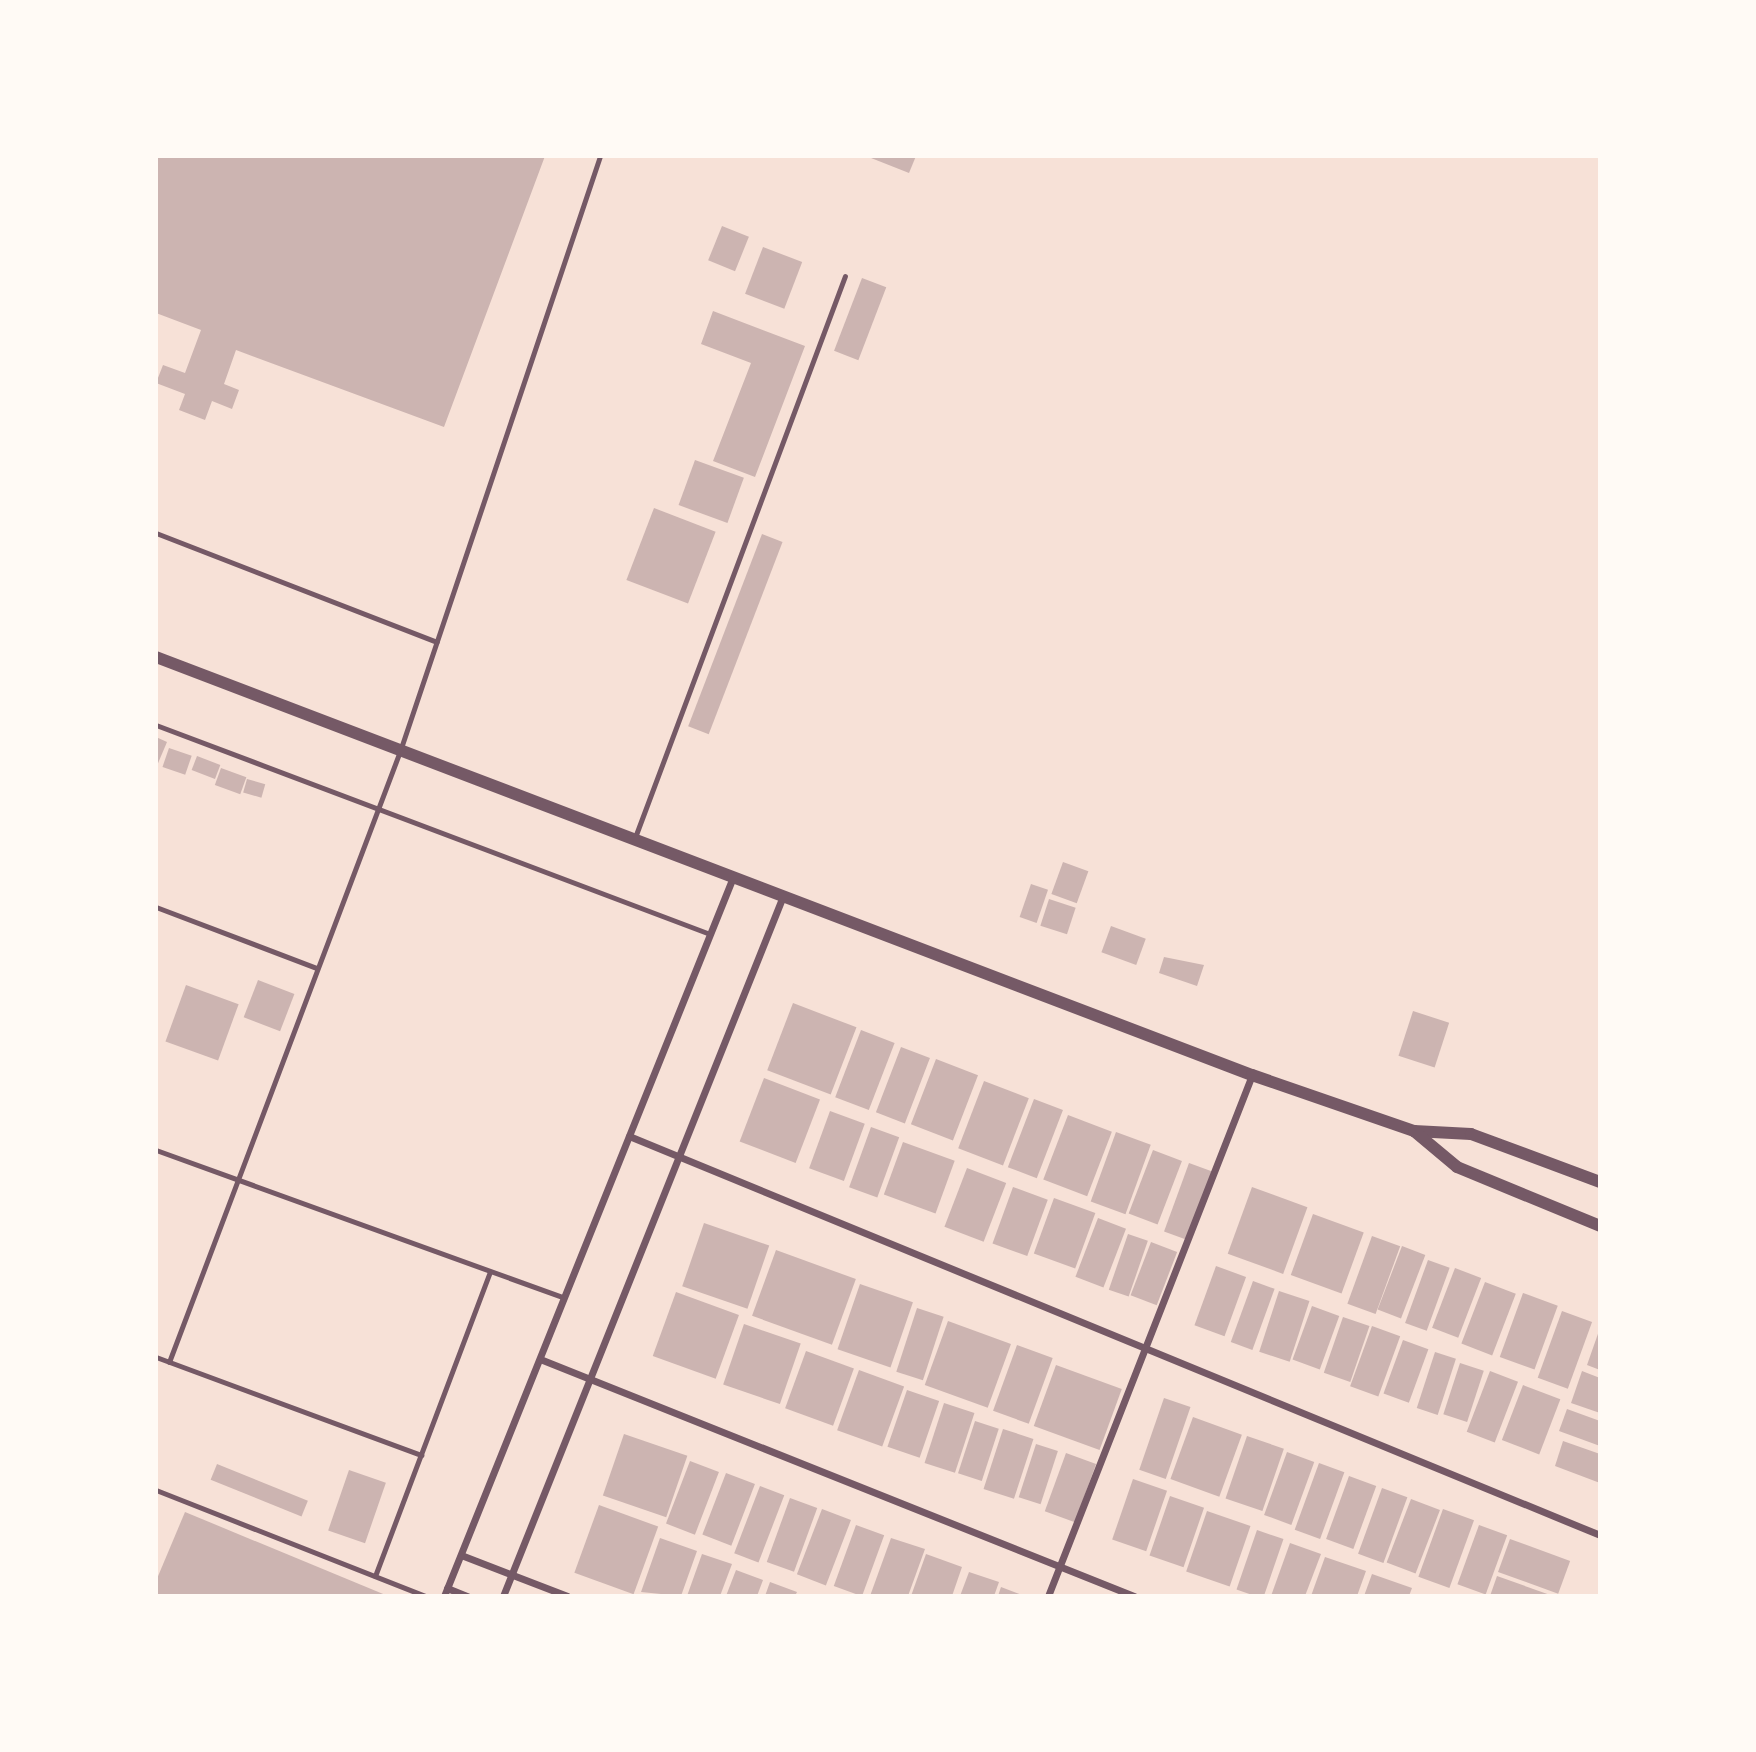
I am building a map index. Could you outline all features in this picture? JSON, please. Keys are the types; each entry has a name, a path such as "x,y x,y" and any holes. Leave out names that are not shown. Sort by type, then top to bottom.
{"street":[{"path":"156,657 1252,1075 1414,1131 1471,1134 1600,1182"},
{"path":"467,1596 446,1592 733,877"},
{"path":"503,1596 783,896"},
{"path":"1048,1596 1252,1075"},
{"path":"1414,1131 1457,1167 1600,1226"},
{"path":"629,1136 1600,1535"},
{"path":"540,1359 1134,1596"},
{"path":"461,1555 567,1596"}],"lane":[{"path":"169,1362 400,751 600,156"},
{"path":"634,840 845,276"},
{"path":"156,533 437,642"},
{"path":"156,725 710,934"},
{"path":"156,906 317,968"},
{"path":"156,1150 564,1298"},
{"path":"375,1576 490,1272"},
{"path":"156,1357 421,1455"},
{"path":"156,1490 425,1596"}],"building":[{"path":"156,156 545,156 444,427 236,350 224,384 239,390 232,409 212,401 205,420 179,410 185,394 156,383 163,365 185,373 201,330 156,313"},
{"path":"866,156 916,156 909,173"},
{"path":"722,226 749,237 735,271 708,260"},
{"path":"763,247 802,262 784,309 745,294"},
{"path":"862,278 886,287 858,360 834,351"},
{"path":"713,311 805,346 755,477 713,461 751,363 701,344"},
{"path":"695,460 744,478 727,523 679,505"},
{"path":"654,508 716,532 688,604 626,580"},
{"path":"762,534 783,542 709,734 688,726"},
{"path":"156,737 167,742 156,768"},
{"path":"169,748 192,756 185,775 162,767"},
{"path":"197,756 220,765 215,779 192,770"},
{"path":"221,768 246,777 240,794 215,785"},
{"path":"247,779 265,784 261,798 243,792"},
{"path":"1063,862 1088,871 1077,903 1051,894"},
{"path":"1031,884 1048,890 1037,923 1020,917"},
{"path":"1049,899 1076,908 1067,934 1040,926"},
{"path":"1111,926 1146,939 1136,965 1101,952"},
{"path":"1164,957 1204,965 1197,986 1159,973"},
{"path":"258,980 294,994 280,1031 244,1017"},
{"path":"186,985 239,1004 218,1061 165,1041"},
{"path":"793,1003 856,1027 831,1095 767,1070"},
{"path":"1413,1011 1449,1023 1435,1067 1398,1056"},
{"path":"861,1030 895,1043 869,1110 835,1097"},
{"path":"901,1047 930,1058 905,1123 876,1112"},
{"path":"936,1059 978,1075 953,1140 911,1124"},
{"path":"764,1078 820,1100 796,1163 740,1141"},
{"path":"984,1081 1029,1098 1003,1165 958,1148"},
{"path":"1034,1099 1063,1110 1037,1178 1008,1167"},
{"path":"830,1111 865,1124 844,1181 809,1168"},
{"path":"1068,1115 1112,1132 1087,1196 1043,1179"},
{"path":"871,1127 899,1137 877,1197 849,1187"},
{"path":"1116,1132 1151,1145 1125,1214 1091,1202"},
{"path":"903,1142 955,1161 936,1213 884,1195"},
{"path":"1153,1150 1182,1161 1158,1225 1129,1213"},
{"path":"1189,1163 1214,1172 1189,1241 1164,1232"},
{"path":"967,1168 1006,1183 984,1242 944,1227"},
{"path":"1013,1187 1048,1200 1027,1256 992,1243"},
{"path":"1252,1187 1307,1207 1283,1274 1228,1254"},
{"path":"1054,1198 1095,1213 1075,1268 1034,1253"},
{"path":"1313,1214 1364,1232 1342,1294 1291,1275"},
{"path":"1098,1218 1126,1229 1103,1288 1075,1277"},
{"path":"704,1223 769,1245 747,1309 682,1286"},
{"path":"1128,1234 1148,1241 1129,1297 1109,1290"},
{"path":"1372,1236 1400,1246 1376,1314 1347,1304"},
{"path":"1151,1242 1177,1252 1157,1305 1131,1295"},
{"path":"1402,1246 1425,1255 1401,1318 1378,1309"},
{"path":"776,1250 856,1279 832,1345 752,1316"},
{"path":"1428,1260 1450,1268 1427,1331 1405,1323"},
{"path":"1216,1266 1246,1277 1225,1336 1194,1325"},
{"path":"1455,1268 1481,1278 1458,1338 1432,1328"},
{"path":"1253,1281 1275,1289 1252,1350 1231,1342"},
{"path":"1485,1282 1516,1294 1492,1355 1461,1344"},
{"path":"860,1284 913,1302 890,1367 838,1349"},
{"path":"1279,1291 1309,1301 1290,1362 1259,1352"},
{"path":"676,1292 739,1315 716,1379 653,1356"},
{"path":"1523,1293 1558,1306 1535,1370 1500,1357"},
{"path":"1312,1306 1339,1316 1320,1369 1293,1360"},
{"path":"917,1308 944,1317 923,1380 896,1372"},
{"path":"1562,1311 1592,1322 1568,1389 1538,1378"},
{"path":"1343,1317 1369,1326 1350,1382 1324,1373"},
{"path":"948,1321 1011,1344 988,1408 925,1385"},
{"path":"744,1324 801,1344 780,1404 723,1385"},
{"path":"1372,1326 1400,1336 1378,1396 1350,1386"},
{"path":"1600,1328 1600,1370 1587,1365"},
{"path":"1403,1340 1428,1349 1409,1403 1384,1394"},
{"path":"1017,1345 1053,1358 1029,1424 993,1411"},
{"path":"806,1351 854,1368 833,1426 785,1408"},
{"path":"1435,1352 1456,1359 1438,1415 1417,1408"},
{"path":"1460,1363 1484,1371 1467,1422 1443,1414"},
{"path":"1056,1365 1122,1389 1100,1450 1034,1426"},
{"path":"859,1370 904,1386 882,1447 837,1430"},
{"path":"1490,1371 1518,1382 1495,1442 1467,1432"},
{"path":"1582,1371 1600,1378 1600,1413 1571,1403"},
{"path":"1523,1385 1560,1399 1539,1454 1502,1440"},
{"path":"907,1390 939,1401 920,1458 887,1447"},
{"path":"1164,1398 1190,1407 1166,1479 1139,1470"},
{"path":"944,1403 974,1413 955,1473 925,1463"},
{"path":"1567,1409 1600,1421 1600,1446 1559,1431"},
{"path":"1193,1417 1242,1435 1219,1497 1170,1479"},
{"path":"975,1421 999,1429 982,1481 958,1473"},
{"path":"1003,1429 1033,1439 1014,1499 984,1489"},
{"path":"624,1434 687,1456 666,1517 603,1495"},
{"path":"1247,1436 1284,1449 1262,1511 1226,1498"},
{"path":"1563,1441 1600,1454 1600,1483 1555,1466"},
{"path":"1036,1444 1058,1451 1041,1504 1019,1497"},
{"path":"1287,1452 1314,1462 1291,1525 1264,1515"},
{"path":"1066,1453 1096,1464 1075,1522 1045,1511"},
{"path":"690,1461 719,1472 695,1535 666,1524"},
{"path":"1319,1463 1344,1472 1320,1539 1295,1530"},
{"path":"217,1464 308,1501 301,1516 211,1480"},
{"path":"349,1470 386,1483 365,1543 328,1531"},
{"path":"726,1473 755,1484 731,1546 702,1535"},
{"path":"1349,1476 1376,1486 1353,1549 1326,1539"},
{"path":"1133,1479 1167,1491 1146,1551 1112,1540"},
{"path":"760,1486 784,1495 758,1563 734,1553"},
{"path":"1382,1488 1407,1497 1383,1563 1358,1554"},
{"path":"1170,1496 1204,1508 1184,1567 1149,1556"},
{"path":"790,1498 817,1508 794,1572 767,1562"},
{"path":"1411,1499 1440,1510 1416,1574 1387,1562"},
{"path":"599,1505 658,1527 634,1594 574,1573"},
{"path":"822,1509 851,1520 826,1585 797,1574"},
{"path":"1443,1509 1474,1520 1449,1588 1418,1577"},
{"path":"1207,1511 1250,1526 1230,1586 1186,1572"},
{"path":"185,1512 388,1596 156,1596 156,1581"},
{"path":"856,1525 884,1535 862,1596 834,1586"},
{"path":"1479,1525 1507,1535 1486,1594 1457,1584"},
{"path":"1257,1530 1283,1539 1264,1596 1236,1590"},
{"path":"660,1538 697,1551 681,1596 641,1592"},
{"path":"891,1538 925,1549 908,1596 870,1596"},
{"path":"1510,1539 1570,1561 1558,1594 1498,1572"},
{"path":"1290,1543 1321,1554 1305,1596 1271,1596"},
{"path":"702,1554 732,1564 720,1596 687,1596"},
{"path":"926,1554 962,1567 952,1596 911,1596"},
{"path":"1325,1557 1366,1571 1357,1596 1311,1596"},
{"path":"736,1570 763,1580 757,1596 726,1596"},
{"path":"969,1572 999,1582 994,1596 960,1596"},
{"path":"1372,1574 1412,1588 1409,1596 1364,1596"},
{"path":"1497,1576 1553,1596 1490,1596"},
{"path":"770,1582 797,1592 795,1596 765,1596"},
{"path":"1001,1587 1025,1596 998,1596"}]}
